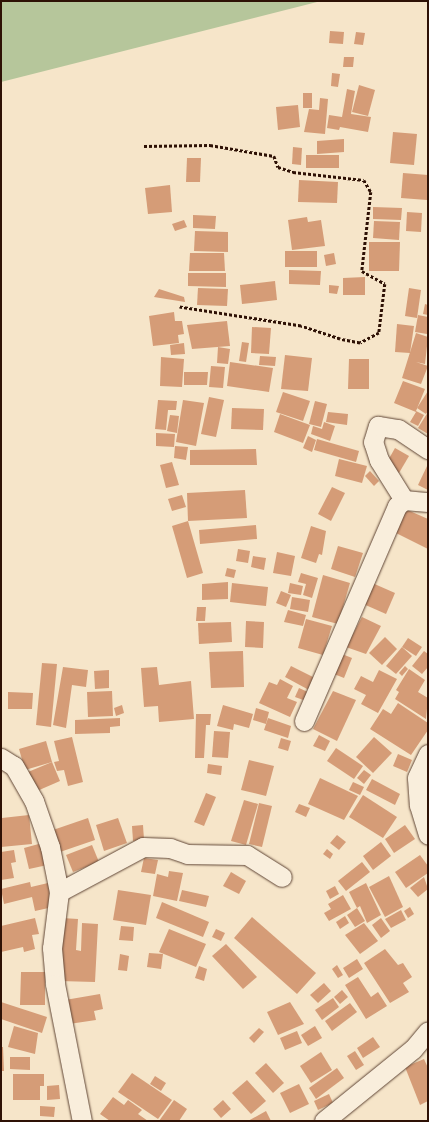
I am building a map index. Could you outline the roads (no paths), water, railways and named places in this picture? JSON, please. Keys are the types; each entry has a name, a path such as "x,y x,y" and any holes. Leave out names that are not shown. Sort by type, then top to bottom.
{"street":[{"path":"404,500 379,460 373,442 378,426 398,429 428,449"},
{"path":"304,721 397,506 404,500 428,502"},
{"path":"428,754 417,778 419,805 428,835"},
{"path":"1,758 14,766 34,801 50,847 59,892 52,948 55,984 82,1121"},
{"path":"59,892 143,847 170,848 186,854 247,855 282,877"},
{"path":"324,1121 413,1049 428,1031"}]}
